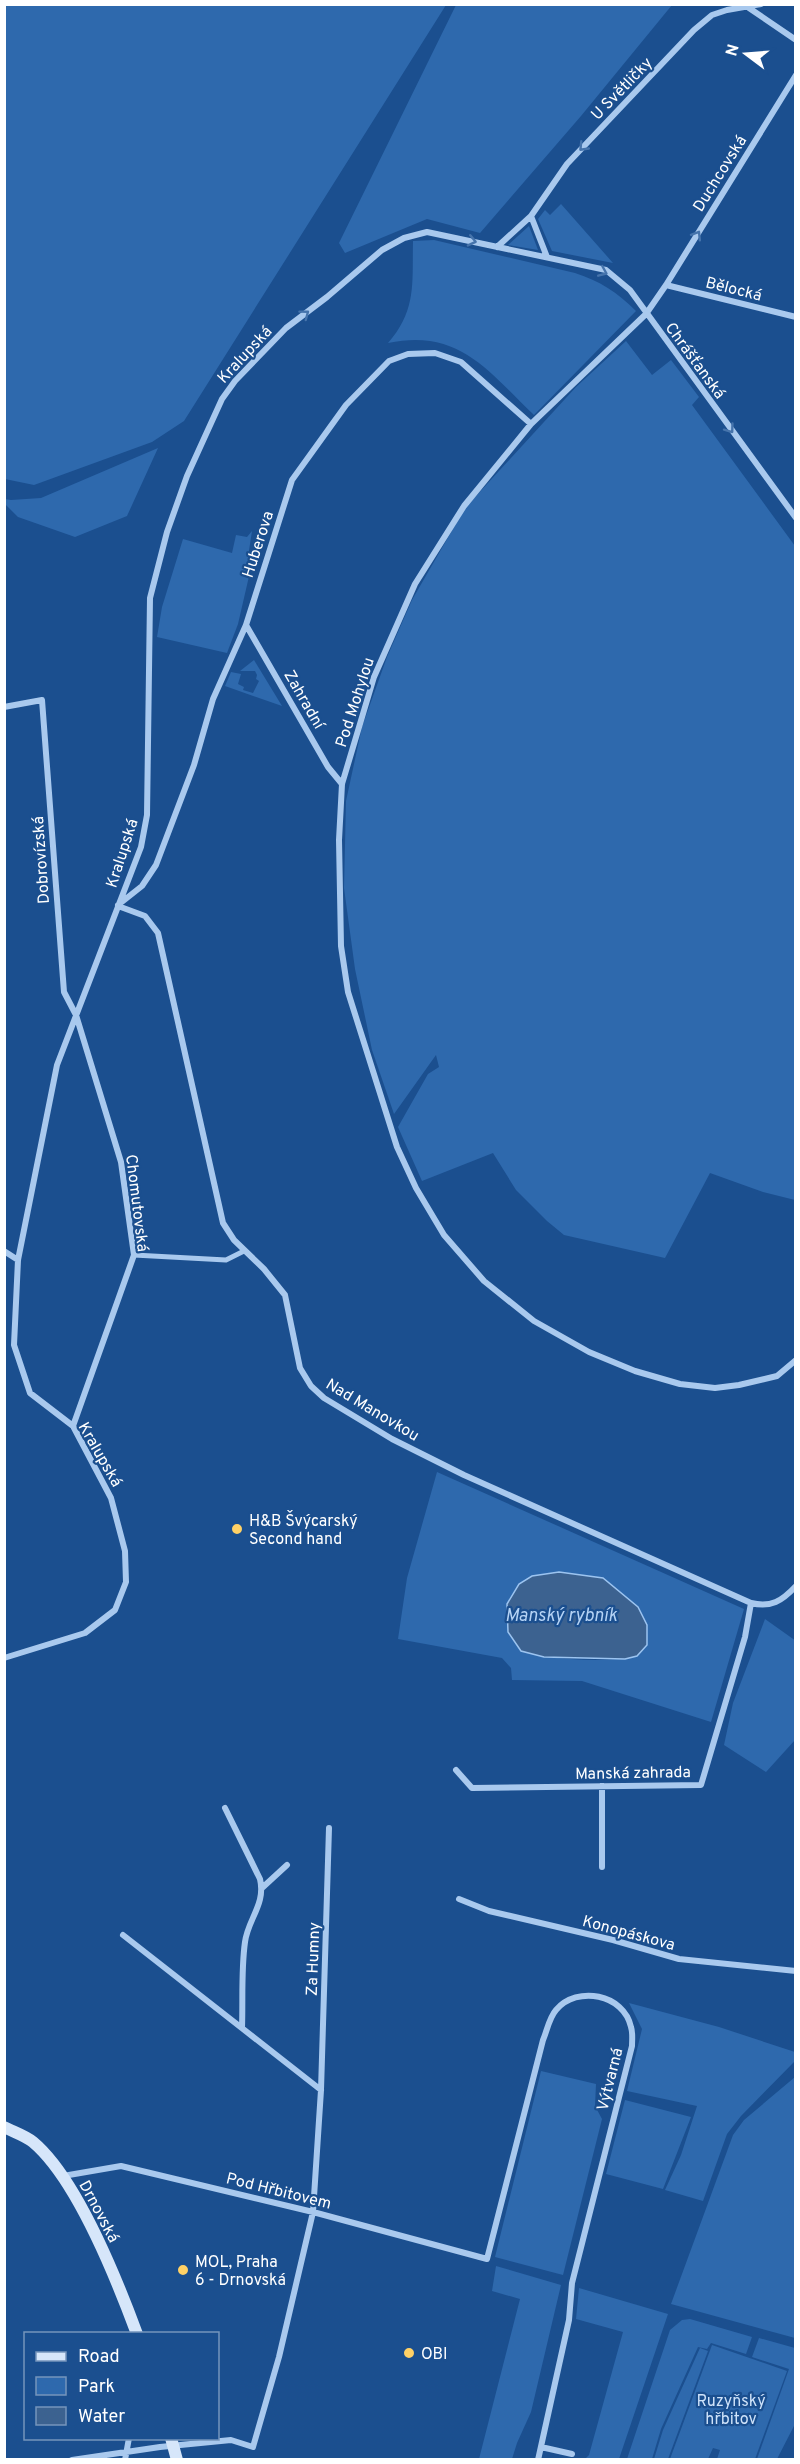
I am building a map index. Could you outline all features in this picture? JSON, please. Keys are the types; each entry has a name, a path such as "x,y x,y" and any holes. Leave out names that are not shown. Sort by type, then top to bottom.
{"main road":[{"name":"Drnovská","path":"4,2127 33,2142 63,2176 113,2273 135,2332"},
{"path":"172,2442 177,2460"}],"street":[{"name":"U Světličky","path":"497,247 531,216 567,164 694,30 712,15 761,4"},
{"path":"749,8 795,40"},
{"name":"Duchcovská","path":"646,314 795,75"},
{"path":"531,216 547,257"},
{"name":"Kralupská","path":"4,1658 85,1633 115,1610 126,1582 125,1551 111,1498 73,1426 30,1393 14,1345 18,1260 57,1065 141,847 147,815 150,598 167,532 203,439 222,399 235,381 286,328 382,250 404,238 428,232 547,257"},
{"name":"Chrášťanská","path":"547,257 606,270 630,290 795,518"},
{"name":"Bělocká","path":"666,285 795,317"},
{"name":"Pod Mohylou","path":"646,314 531,424 464,506 415,584 374,677 342,784 339,840 341,945 348,992 397,1147 416,1188 444,1234 484,1281 534,1321 590,1352 635,1371 669,1380 715,1388 739,1385 777,1376 795,1360"},
{"name":"Huberova","path":"118,906 142,886 156,865 194,765 213,699 246,625 292,480 346,405 389,361 408,354 435,353 461,362 531,424"},
{"name":"Zahradní","path":"246,625 328,766 342,784"},
{"name":"Dobrovízská","path":"4,707 42,700 64,992 76,1015"},
{"name":"Nad Manovkou","path":"118,906 145,916 158,933 223,1223 234,1240 264,1269 285,1295 300,1368 311,1386 324,1398 392,1439 464,1475 751,1603 764,1606 783,1600 795,1587"},
{"name":"Chomutovská","path":"73,1426 134,1255 121,1162 76,1015"},
{"path":"4,1251 18,1260"},
{"path":"134,1255 226,1260 244,1251"},
{"name":"Manská zahrada","path":"456,1770 472,1788 701,1785 746,1636 751,1603"},
{"path":"602,1786 602,1867"},
{"path":"225,1808 260,1879 262,1888 260,1904 247,1932 245,1942 242,2028"},
{"name":"Za Humny","path":"172,2442 231,2440 254,2447 279,2357 314,2212 321,2090 329,1828"},
{"path":"262,1888 287,1865"},
{"name":"Konopáskova","path":"459,1899 489,1911 613,1940 679,1959 795,1971"},
{"path":"123,1935 321,2090"},
{"name":"Výtvarná","path":"487,2259 549,2022 555,2011 567,2000 583,1996 601,1996 620,2007 632,2026 632,2046 572,2283 569,2320 538,2460"},
{"name":"Pod Hřbitovem","path":"63,2176 121,2166 314,2212 487,2259"},
{"path":"126,2456 129,2440"},
{"path":"72,2460 126,2456 172,2442"},
{"path":"541,2447 573,2454"}],"green space":[{"path":"5,4 446,5 184,421 152,442 34,485 5,479"},
{"path":"456,5 672,5 581,116 480,233 427,219 345,253 339,243"},
{"path":"561,204 613,263 552,251 538,219 545,210 550,215"},
{"path":"529,226 538,250 508,245"},
{"path":"434,240 584,276 608,288 636,311 534,415 486,369 453,348 434,342 413,340 388,343 404,319 411,295 413,241"},
{"path":"626,341 652,375 671,360 699,397 692,405 795,546 795,1200 763,1192 710,1173 665,1258 564,1235 516,1190 493,1153 422,1181 398,1127 428,1074 439,1067 436,1055 394,1114 372,1050 355,969 344,888 346,801 362,727 387,657 412,600 465,508 576,387"},
{"path":"158,448 127,516 75,537 18,517 5,504 5,499 41,498"},
{"path":"252,531 248,557 253,559 238,624 227,653 157,637 162,607 183,539 232,553 236,535 247,537"},
{"path":"254,660 282,706 225,686 231,672 241,674 238,684 244,687 243,690 253,693 259,681 256,679 255,671 240,671"},
{"path":"437,1472 744,1609 711,1722 582,1681 512,1680 511,1668 502,1658 398,1639 407,1578","holes":["637,1656 590,1660 544,1657"]},
{"path":"765,1619 796,1641 795,1740 766,1772 724,1745 733,1703"},
{"path":"629,2003 719,2027 795,2052 795,2061 741,2116 727,2134 703,2201 665,2190 681,2155 697,2106 627,2091 642,2029"},
{"path":"541,2071 596,2084 595,2106 602,2119 563,2275 495,2257"},
{"path":"795,2077 795,2338 671,2304 733,2135 744,2120"},
{"path":"625,2100 691,2117 663,2189 606,2174"},
{"path":"496,2266 561,2285 531,2412 512,2459 479,2459 520,2299 492,2291"},
{"path":"579,2288 668,2314 619,2459 585,2459 589,2455 623,2332 576,2319"},
{"path":"690,2319 752,2337 746,2354 711,2343 707,2349 698,2347 661,2429 652,2459 627,2459 670,2330 682,2320"},
{"path":"759,2338 795,2348 795,2424 777,2459 757,2459 789,2369 752,2357"},
{"name":"Ruzyňský hřbitov","path":"712,2345 787,2371 755,2459 717,2459 720,2450 713,2448 708,2459 670,2459"},
{"path":"700,2348 708,2351 668,2459 654,2459 663,2430"}],"water":[{"name":"Manský rybník","path":"559,1572 603,1578 638,1607 647,1625 647,1645 637,1656 625,1659 544,1657 521,1651 508,1632 507,1604 519,1584 532,1576"}],"place":[{"name":"H&B Švýcarský Second hand","path":"237,1529"},
{"name":"MOL, Praha 6 - Drnovská","path":"183,2270"},
{"name":"OBI","path":"409,2353"}]}
